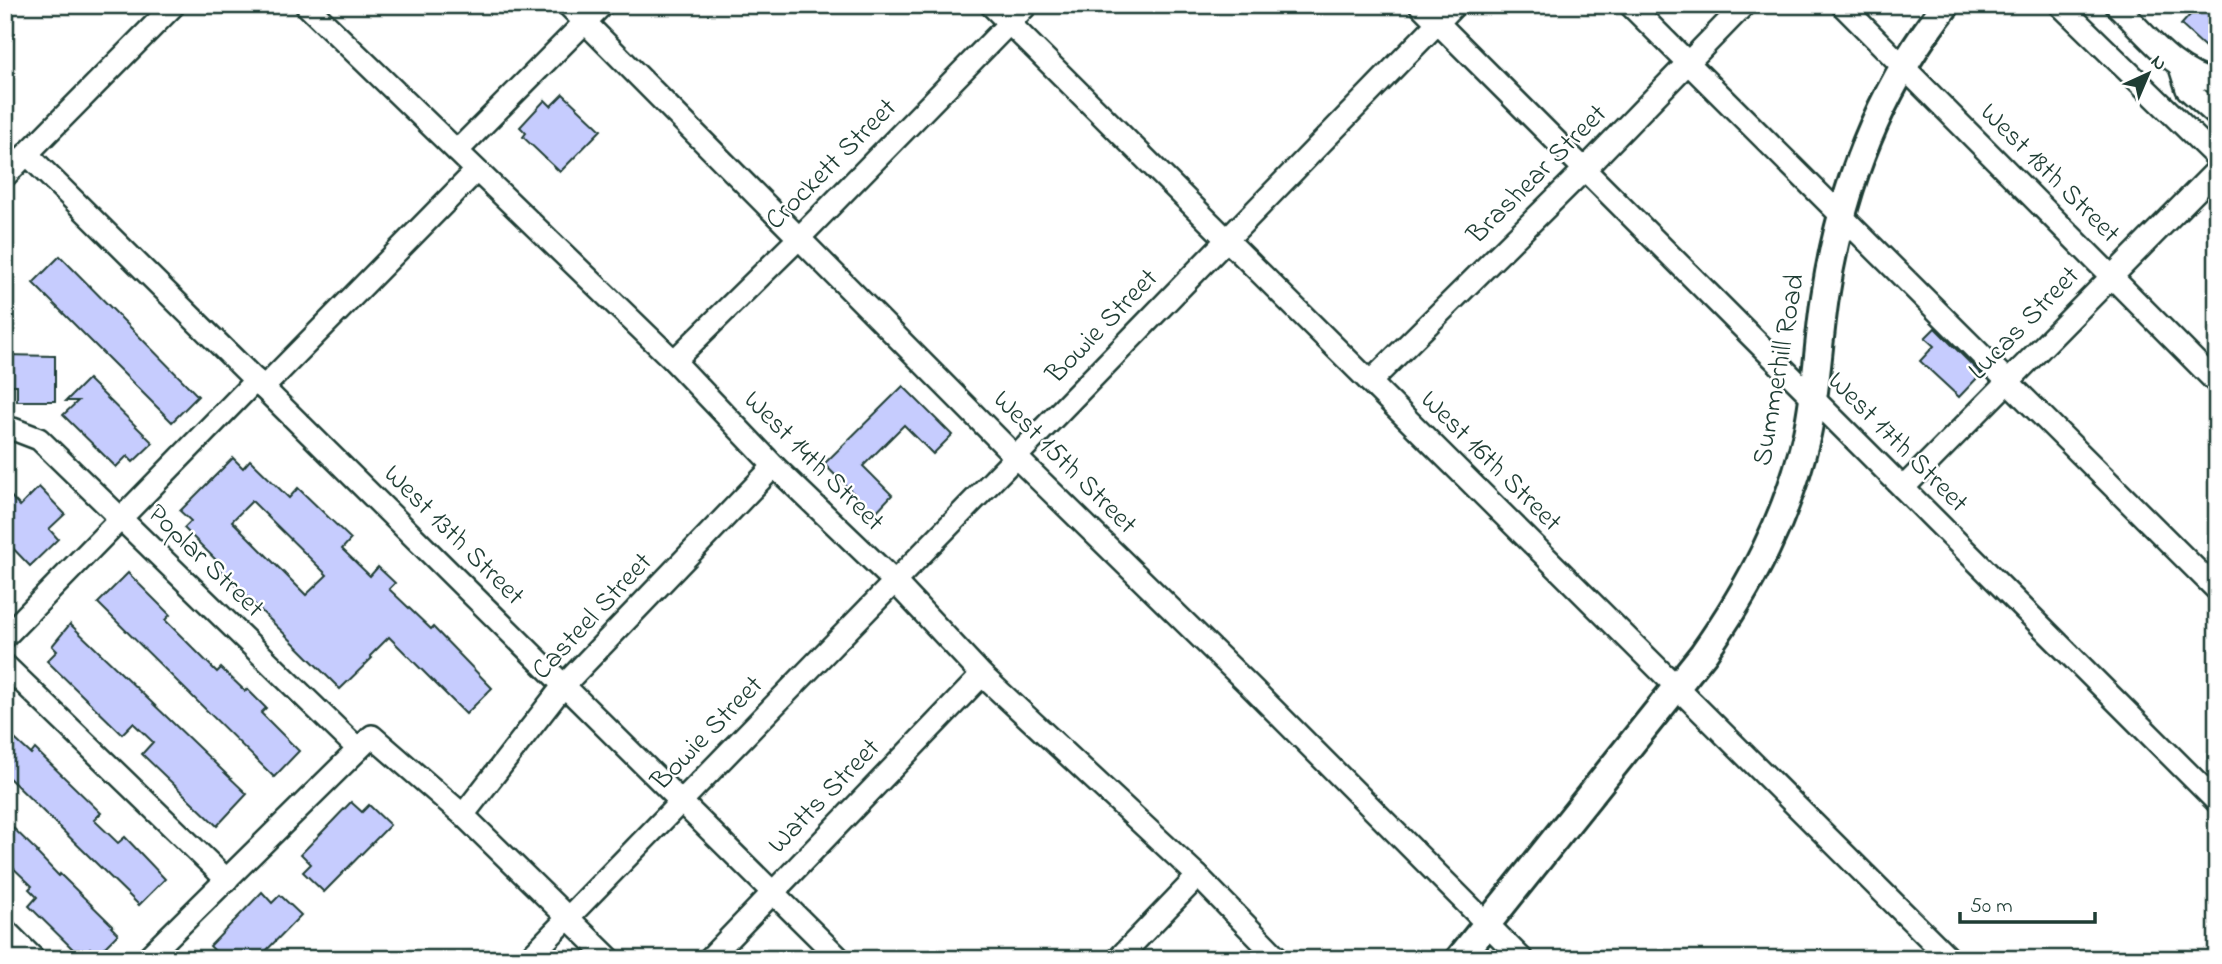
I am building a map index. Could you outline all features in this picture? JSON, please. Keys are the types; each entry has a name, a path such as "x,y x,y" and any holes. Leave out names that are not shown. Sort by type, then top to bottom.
{"main road":[{"name":"Summerhill Road","path":"1459,959 1677,688 1734,610 1762,558 1794,481 1807,434 1825,298 1841,216 1859,157 1904,66 1946,5"}],"street":[{"path":"5,176 174,5"},
{"name":"West 14th Street","path":"306,5 674,361 774,466 895,582 982,675 1198,876 1279,959"},
{"name":"West 15th Street","path":"568,5 1016,457 1240,676 1522,959"},
{"path":"457,152 602,5"},
{"name":"West 16th Street","path":"991,5 1950,959"},
{"name":"Crockett Street","path":"674,361 799,238 1027,5"},
{"name":"West 17th Street","path":"1420,5 1812,400 2217,802"},
{"name":"Bowie Street","path":"528,959 1455,5"},
{"path":"1630,5 2217,590"},
{"name":"Brashear Street","path":"1370,382 1584,170 1744,5"},
{"name":"West 18th Street","path":"1842,5 2217,383"},
{"path":"2060,5 2217,158"},
{"path":"2116,5 2179,66 2209,80 2199,89 2209,102 2217,103"},
{"path":"2179,66 2187,89 2217,116"},
{"name":"West 13th Street","path":"27,154 840,959"},
{"name":"Lucas Street","path":"1903,488 2217,170"},
{"path":"5,637 120,519 476,171"},
{"name":"Poplar Street","path":"5,432 13,429 39,439 120,519 365,743 463,815 610,959"},
{"name":"Casteel Street","path":"463,815 564,685 774,466"},
{"path":"5,665 227,880"},
{"name":"Watts Street","path":"709,959 982,675"},
{"path":"146,959 365,743"},
{"path":"1118,959 1198,876"},
{"path":"5,930 34,959"}],"building":[{"path":"2199,5 2217,5 2217,58 2181,25"},
{"path":"563,94 601,130 560,172 523,137 526,133 520,127 545,100 551,106"},
{"path":"60,256 198,396 172,422 33,283"},
{"path":"1935,328 1981,374 1959,397 1920,361 1934,346 1925,338"},
{"path":"5,355 55,356 55,401 17,401 17,385 5,385"},
{"path":"88,379 153,443 133,462 127,456 116,467 63,415 78,401 66,401"},
{"path":"903,386 952,435 933,454 904,425 863,466 892,495 874,514 824,464"},
{"path":"233,458 243,468 250,460 289,498 298,488 351,539 342,549 370,576 378,567 395,583 389,589 431,629 433,627 492,688 466,714 389,637 340,689 216,566 219,563 184,528 191,521 180,511","holes":["252,501 327,575 306,595 232,521"]},
{"path":"39,487 65,514 49,529 58,539 30,566 5,540 5,490 20,506"},
{"path":"128,573 170,615 165,620 217,672 221,668 266,708 261,713 299,751 274,777 98,603"},
{"path":"70,624 247,794 217,826 142,754 153,742 133,723 122,734 47,661 57,651 52,646"},
{"path":"5,730 31,754 35,749 101,813 94,820 118,843 125,837 165,879 139,905 5,774"},
{"path":"351,802 362,812 369,805 390,825 324,892 303,872 311,864 301,854"},
{"path":"5,820 59,876 60,874 113,926 111,927 118,934 97,955 90,948 81,957 29,906 37,897 29,889 32,886 5,860"},
{"path":"262,892 272,903 280,895 301,915 258,959 223,959 210,946"}]}
